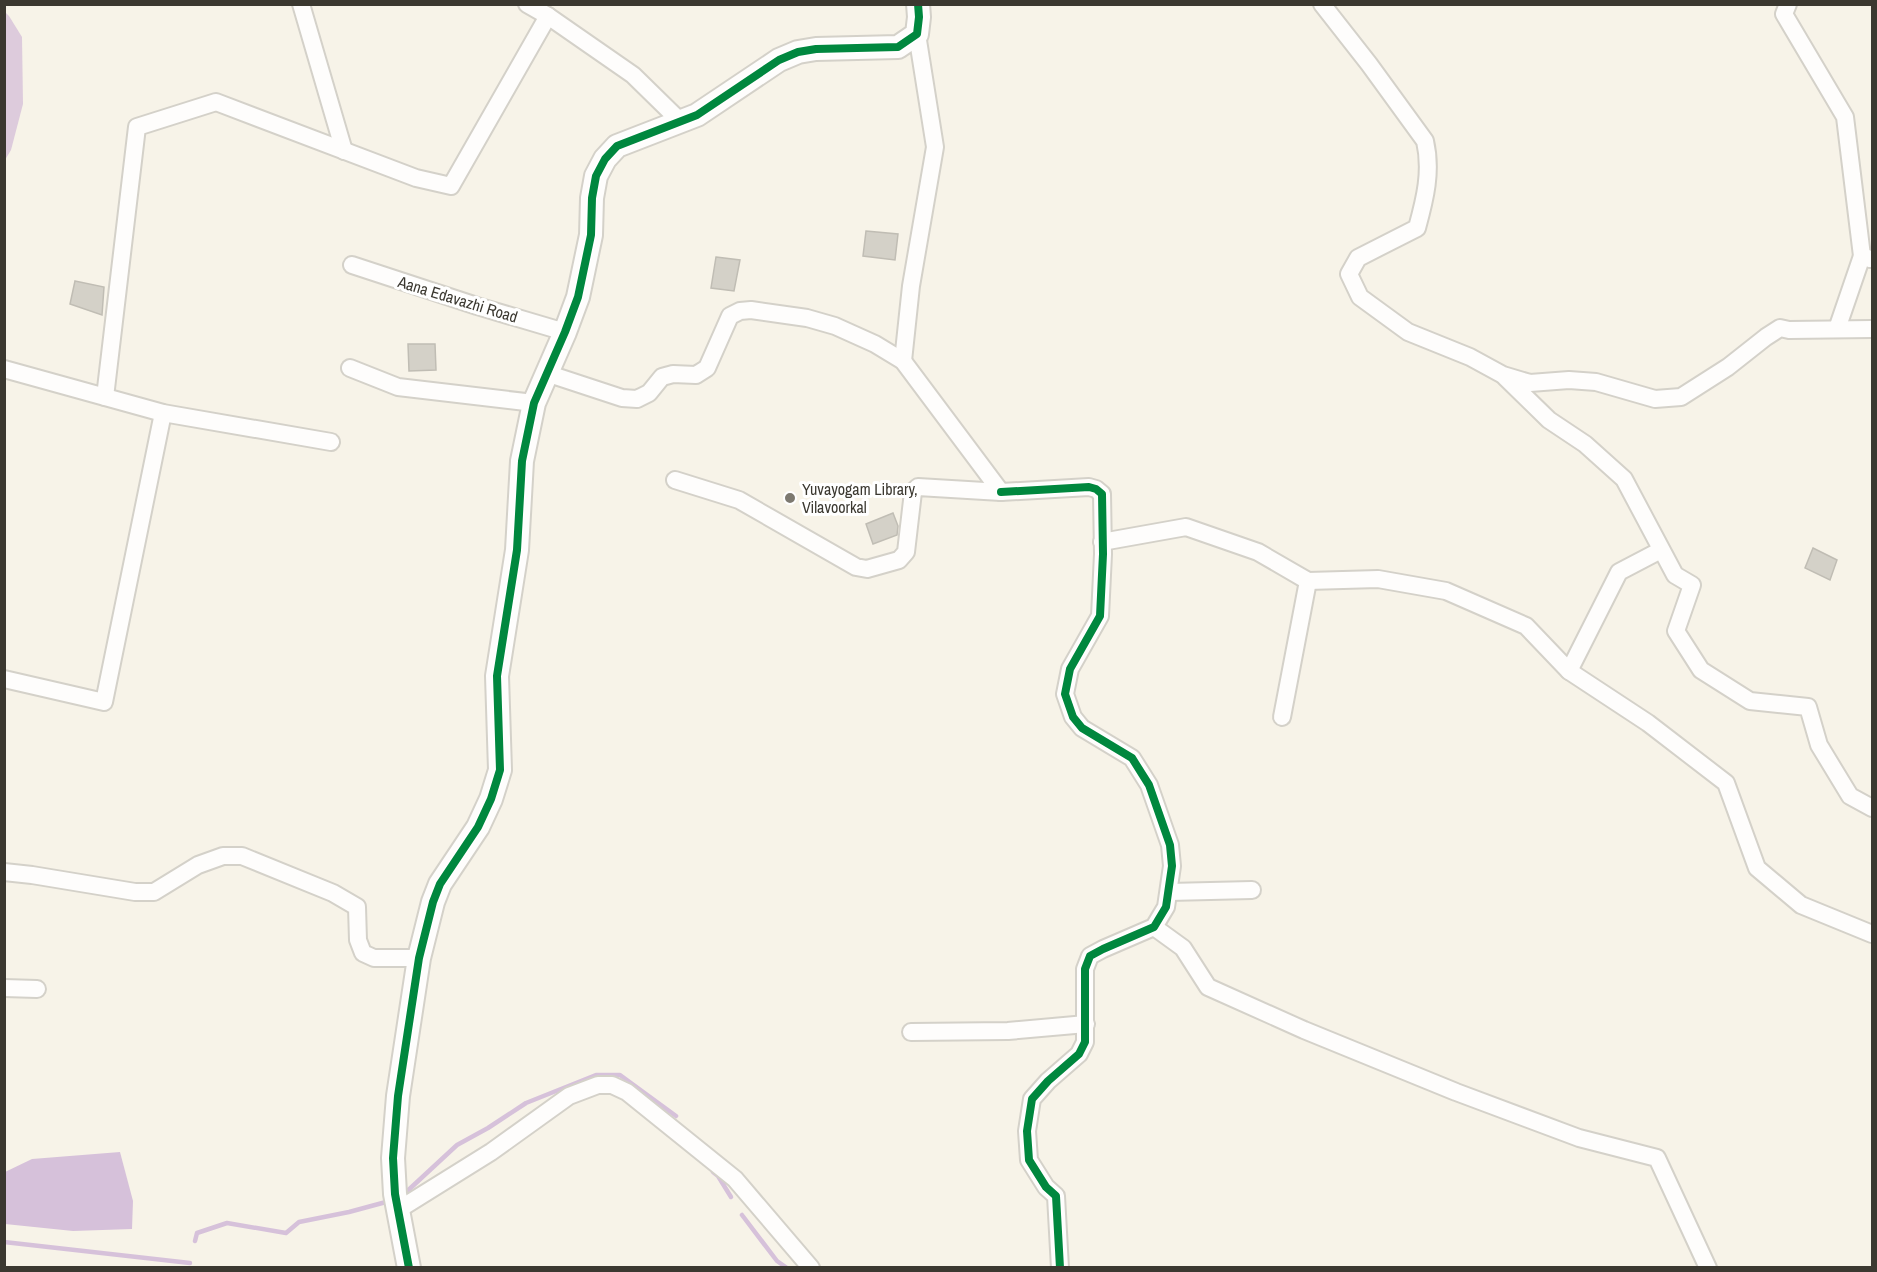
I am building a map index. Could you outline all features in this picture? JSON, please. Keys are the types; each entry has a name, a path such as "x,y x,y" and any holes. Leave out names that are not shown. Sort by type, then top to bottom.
{"street":[{"path":"301,4 344,151"},
{"path":"526,4 548,16 633,75 681,122"},
{"path":"903,361 911,286 935,147 917,34 918,4"},
{"path":"1322,4 1425,141 1428,156 1427,190 1417,228 1358,258 1349,274 1360,297 1408,332 1470,357 1503,375 1530,384 1569,380 1596,382 1655,399 1681,397 1728,367 1780,328 1872,329"},
{"path":"1788,4 1784,14 1845,117 1867,258 1837,330"},
{"path":"105,397 137,127 216,102 416,178 451,186 548,16"},
{"path":"409,1268 398,1210 393,1158 395,1127 419,958 436,893 478,827 491,799 500,770 497,676 517,550 522,461 534,403 578,297 591,235 592,198 596,176 605,159 617,146 697,115 779,60 798,52 816,49 898,47 917,34"},
{"name":"Aana Edavazhi Road","path":"352,265 565,332"},
{"path":"546,373 622,398 637,399 650,393 662,377 673,374 696,375 707,368 730,316 740,311 751,310 807,318 835,326 875,344 903,361 1000,492"},
{"path":"350,368 398,387 534,403"},
{"path":"4,369 163,413 331,442"},
{"path":"1503,375 1549,420 1585,444 1624,479 1675,575 1692,585 1676,631 1701,670 1750,701 1808,707 1819,745 1850,796 1872,808"},
{"path":"4,680 104,702 163,413"},
{"path":"675,480 739,500 856,567 867,569 899,560 906,552 913,492 918,487 1000,492 1089,487 1102,494 1100,616 1070,669 1065,694 1073,717 1082,728 1132,758 1149,785 1170,845 1172,866 1166,907 1154,927 1090,956 1085,969 1085,1042 1079,1054 1048,1081 1032,1099 1027,1131 1029,1160 1046,1187 1056,1196 1060,1268"},
{"path":"1102,542 1186,527 1258,552 1308,581 1378,579 1446,591 1526,626 1569,671 1648,723 1726,783 1757,868 1801,905 1872,934"},
{"path":"1569,671 1619,572 1661,550"},
{"path":"1282,717 1308,581"},
{"path":"4,872 135,892 154,892 198,865 222,856 242,856 333,893 357,907 358,940 363,953 374,958 419,958"},
{"path":"1169,892 1252,890"},
{"path":"1154,927 1183,948 1208,987 1304,1030 1455,1092 1579,1138 1656,1158 1708,1268"},
{"path":"4,988 37,989"},
{"path":"911,1032 1008,1031 1086,1024"},
{"path":"398,1210 491,1152 569,1096 598,1085 612,1085 627,1092 735,1179 811,1268"}],"shaded area":[{"path":"5,12 22,37 23,104 11,150 5,160"},
{"path":"120,1152 133,1201 132,1229 73,1231 5,1224 5,1172 32,1159"}],"building":[{"path":"866,231 898,234 895,260 863,256"},
{"path":"716,257 740,260 734,291 711,288"},
{"path":"75,281 104,287 102,315 70,304"},
{"path":"408,344 435,344 436,370 409,371"},
{"path":"893,513 898,526 897,535 873,544 866,524"},
{"path":"1813,548 1837,560 1830,580 1805,568"}],"waterway":[{"path":"403,1195 457,1145 526,1103 596,1075 620,1075 676,1116"},
{"path":"713,1172 731,1197"},
{"path":"195,1241 197,1233 227,1223 286,1233 299,1222 386,1202"},
{"path":"742,1215 777,1261 787,1268"},
{"path":"4,1242 190,1263"}],"cycle path":[{"path":"409,1268 395,1194 393,1158 398,1096 419,958 433,902 440,884 478,827 491,799 500,770 497,676 517,550 522,461 534,403 578,297 591,235 592,198 596,176 605,159 617,146 697,115 779,60 798,52 816,49 898,47 917,34 918,4"},
{"path":"1001,492 1089,487 1102,494 1103,554 1100,616 1070,669 1065,694 1073,717 1082,728 1132,758 1149,785 1170,845 1172,866 1166,907 1154,927 1090,956 1085,969 1085,1042 1079,1054 1048,1081 1032,1099 1027,1131 1029,1160 1046,1187 1056,1196 1060,1268"}],"place":[{"name":"Yuvayogam Library, Vilavoorkal","path":"790,498"}]}
